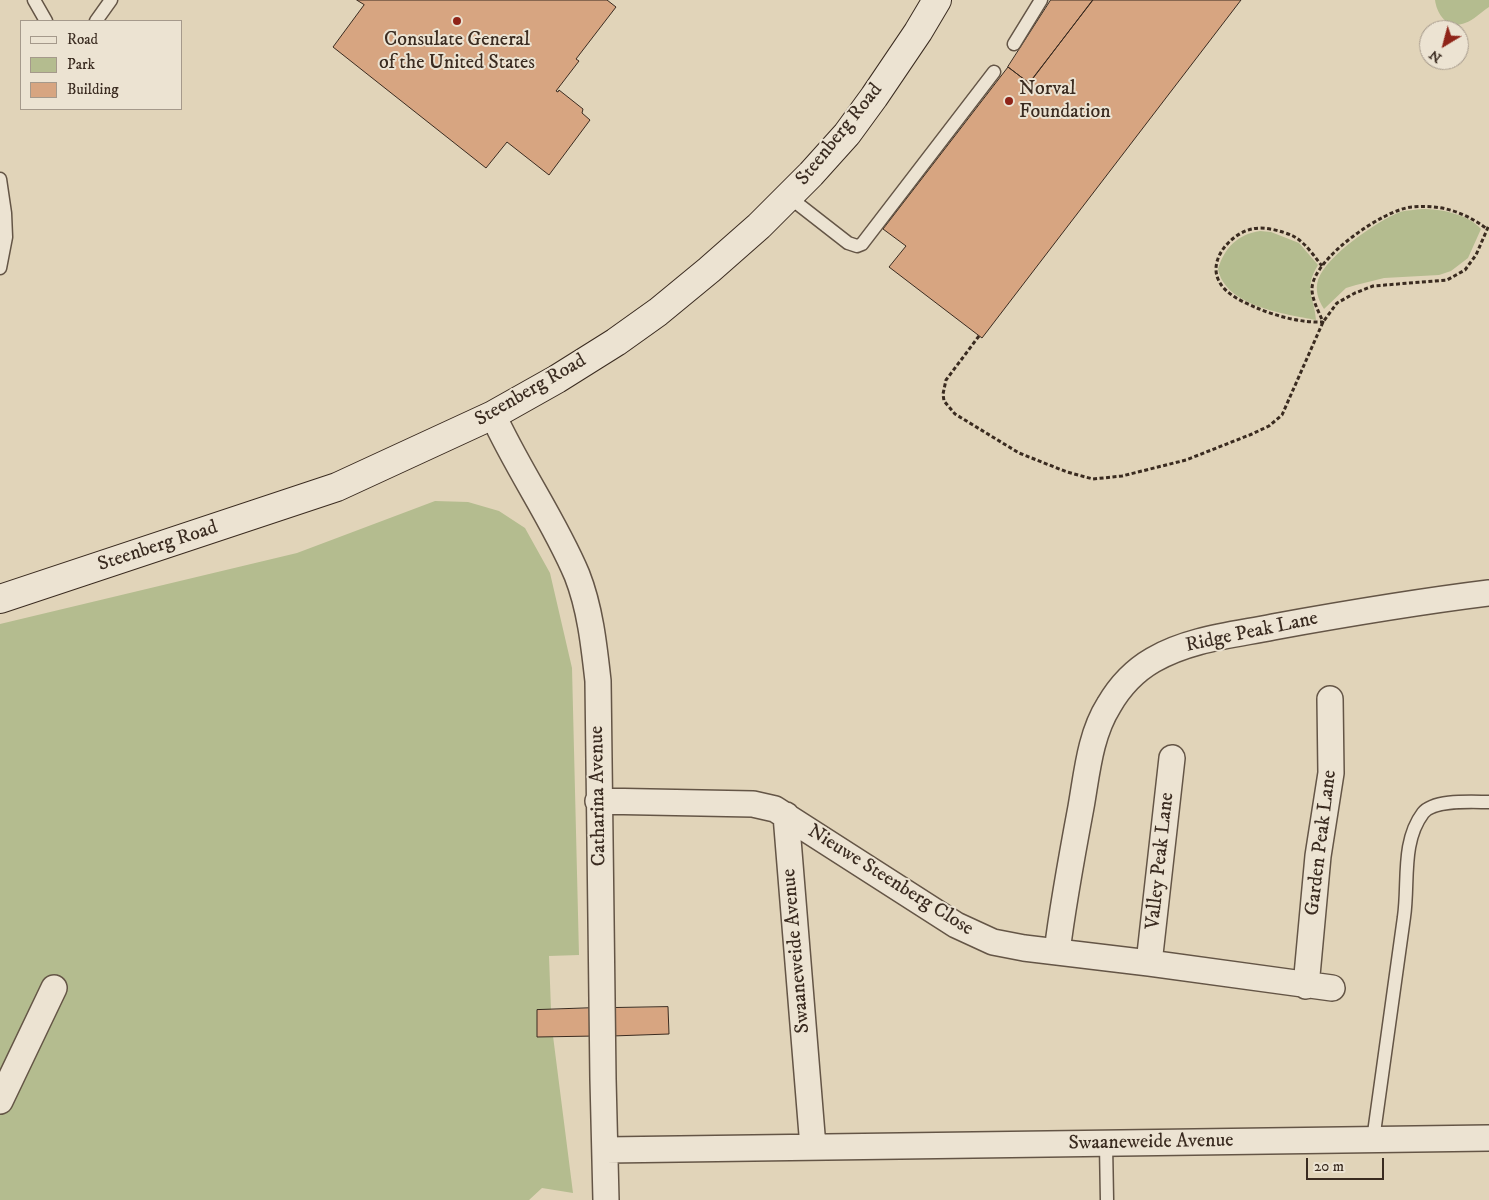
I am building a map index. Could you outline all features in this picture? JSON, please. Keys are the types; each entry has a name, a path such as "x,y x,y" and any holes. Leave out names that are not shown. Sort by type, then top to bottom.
{"main road":[{"name":"Steenberg Road","path":"0,599 337,488 493,415 590,358 658,312 716,264 789,197 847,134 918,32 937,0"}],"street":[{"name":"Catharina Avenue","path":"493,415 508,447 560,540 578,577 594,642 598,680 602,1079 606,1150 606,1200"},
{"name":"Ridge Peak Lane","path":"1057,952 1090,754 1098,726 1108,706 1137,670 1155,659 1187,645 1227,636 1406,604 1489,593"},
{"name":"Garden Peak Lane","path":"1306,986 1318,856 1331,774 1330,699"},
{"name":"Valley Peak Lane","path":"1149,963 1172,758"},
{"name":"Nieuwe Steenberg Close","path":"598,801 752,804 775,809 956,926 993,942 1024,948 1332,988"},
{"name":"Swaaneweide Avenue","path":"786,815 813,1147"},
{"path":"0,1102 54,988"},
{"name":"Swaaneweide Avenue","path":"606,1150 1489,1138"}],"lane":[{"path":"34,0 45,20"},
{"path":"97,20 111,0"},
{"path":"1014,44 1041,0"},
{"path":"789,197 848,243 857,246 862,244 994,72"},
{"path":"0,178 5,212 6,237 0,267"},
{"path":"1373,1140 1405,913 1408,850 1424,812 1433,806 1462,802 1489,802"},
{"path":"1106,1144 1106,1200"}],"path":[{"path":"1323,322 1312,290 1314,280 1331,255 1379,219 1394,211 1409,207 1429,206 1445,208 1464,214 1487,229"},
{"path":"979,336 946,380 943,394 944,401 955,414 1019,453 1067,472 1093,479 1122,476 1186,460 1269,426 1282,415 1323,322 1337,303 1373,286 1447,280 1465,270 1476,255 1489,225"},
{"path":"1322,266 1302,242 1294,236 1262,228 1241,232 1230,241 1217,259 1215,270 1218,281 1228,292 1245,303 1265,312 1292,319 1313,323 1323,322"}],"green space":[{"path":"1435,0 1489,0 1489,7 1469,21 1444,20 1436,6"},
{"path":"1422,209 1454,213 1476,224 1481,229 1468,258 1451,271 1439,275 1384,278 1346,288 1324,309 1318,295 1318,280 1323,271 1341,250 1366,231 1390,217 1408,210"},
{"path":"1260,231 1271,232 1299,243 1318,265 1310,287 1316,320 1258,306 1232,292 1223,282 1218,269 1228,249 1245,235"},
{"path":"435,501 468,502 499,511 525,528 550,573 572,668 579,955 549,956 551,1010 537,1010 537,1036 553,1036 573,1193 542,1188 529,1200 0,1200 0,624 297,553"}],"building":[{"path":"357,0 607,0 616,7 576,59 579,61 556,91 558,92 559,90 583,109 582,113 590,120 549,175 507,142 486,168 333,47 364,5"},
{"path":"1051,0 1093,0 1029,83 1008,67"},
{"path":"1093,0 1241,0 982,338 889,267 906,246 883,229 1008,67 1029,83"},
{"path":"668,1007 669,1034 612,1036 610,1008"},
{"path":"595,1008 596,1036 537,1037 537,1010"}],"place":[{"name":"Consulate General of the United States","path":"457,21"},
{"name":"Norval Foundation","path":"1009,101"}]}
